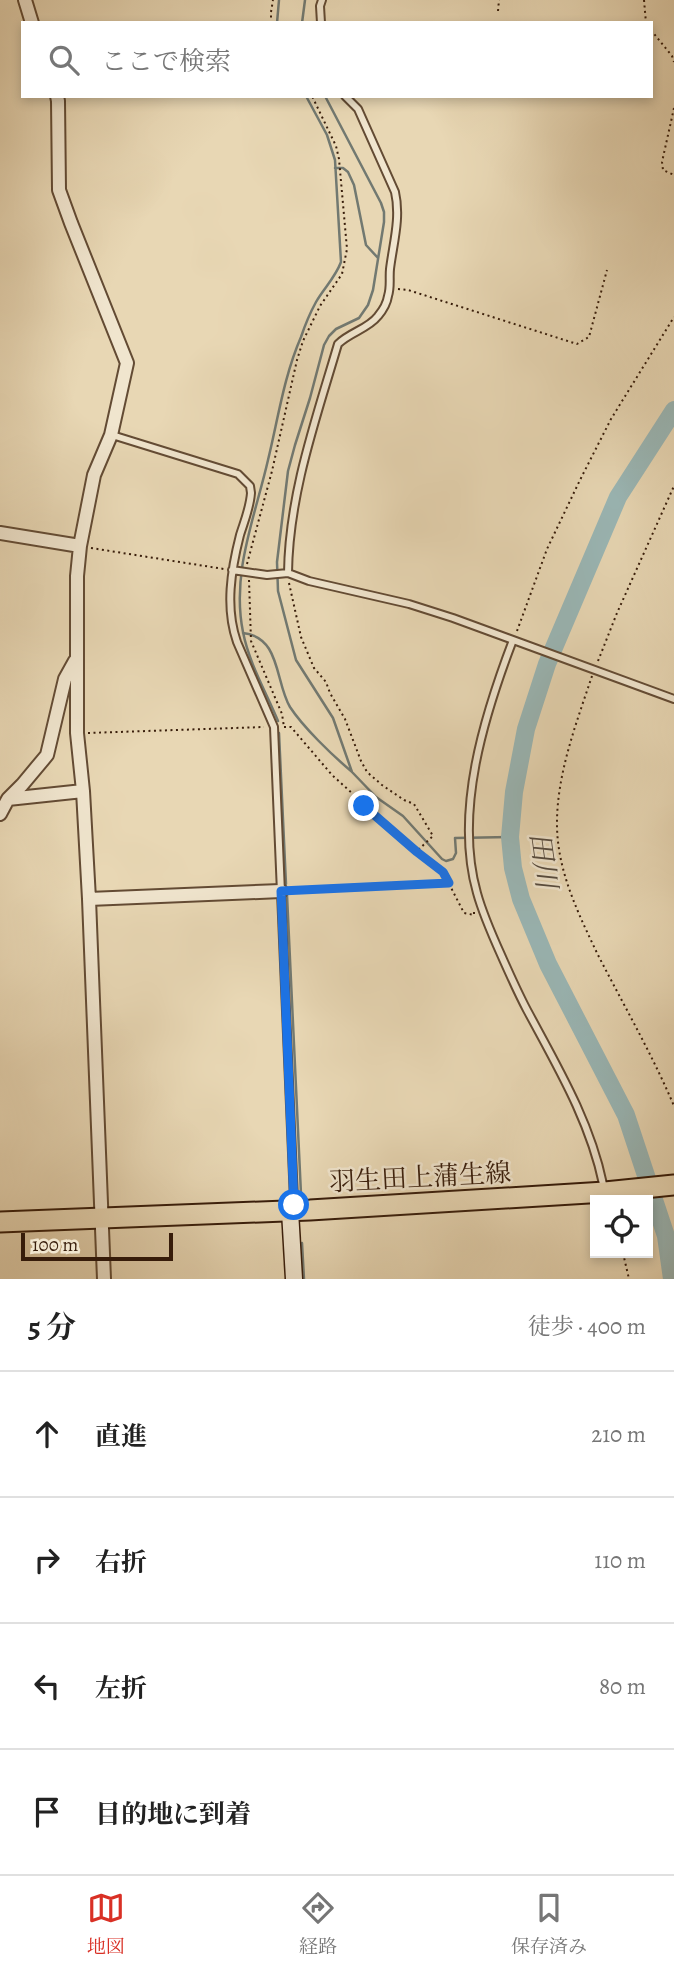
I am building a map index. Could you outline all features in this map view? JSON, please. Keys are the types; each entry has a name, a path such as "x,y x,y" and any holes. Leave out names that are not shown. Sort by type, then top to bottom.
{"main road":[{"name":"羽生田上蒲生線","path":"0,1222 290,1211 674,1185"}],"street":[{"path":"25,0 31,21"},
{"path":"57,98 59,190 128,363 111,435 94,475 77,576 76,733 83,791 89,899 104,1279"},
{"path":"0,533 80,546"},
{"path":"0,814 8,799 47,755 65,679 77,657"},
{"path":"8,799 83,791"},
{"path":"89,899 281,891"},
{"path":"290,1211 293,1279"}],"lane":[{"path":"321,21 322,0"},
{"path":"288,573 288,549 302,464 338,344 377,318 388,299 390,288 397,223 395,192 358,109 347,98"},
{"path":"111,435 238,474 250,485 241,571 231,612 234,633 274,727 295,1200 290,1211"},
{"path":"241,571 267,575 288,573 309,581 409,604 515,639 674,699"},
{"path":"515,639 489,708 474,775 469,825 475,887 494,939 524,1006 583,1121 606,1188"}],"path":[{"path":"271,21 273,0"},
{"path":"498,11 499,0"},
{"path":"644,0 646,21"},
{"path":"653,32 674,62"},
{"path":"313,98 331,133 339,159 346,261 342,274 320,306 303,341 272,471 249,556 241,571 250,639 282,714 284,727 291,727 332,775 443,872 464,913 470,915 474,915 475,887"},
{"path":"674,108 662,162 663,170 674,176"},
{"path":"390,288 408,290 578,344 589,337 607,270"},
{"path":"515,639 547,549 580,480 611,419 674,317"},
{"path":"674,486 593,670 562,777 557,825 562,865 571,896 674,1106"},
{"path":"80,546 241,571"},
{"path":"288,573 301,637 314,668 326,682 345,719 367,772 393,793 414,804 433,836 417,852"},
{"path":"76,733 274,727"},
{"path":"281,891 449,883"},
{"path":"624,1258 629,1279"}],"waterway":[{"path":"277,21 279,0"},
{"path":"302,21 305,0"},
{"path":"278,721 246,644 240,610 240,588 246,545 290,367 312,310 341,262 335,160 327,135 307,98"},
{"path":"326,98 381,203 384,222 368,305 359,318 336,329 324,345 295,445 288,471 277,562 278,591 296,660 333,718 352,772 376,797 403,816 446,861 453,859 456,853 455,838 510,837"},
{"path":"335,168 343,168 348,172 354,185 366,245 378,258"},
{"name":"田川","path":"672,1279 666,1236 626,1115 548,964 521,899 513,868 510,837 514,792 526,729 547,664 618,497 674,410"},
{"path":"243,633 255,636 264,643 271,652 290,707 318,740 351,771"},
{"path":"279,733 286,884"},
{"path":"287,895 301,1194"},
{"path":"302,1243 304,1279"}],"route":[{"path":"294,1205 281,891 449,883 443,872 364,806"}]}
